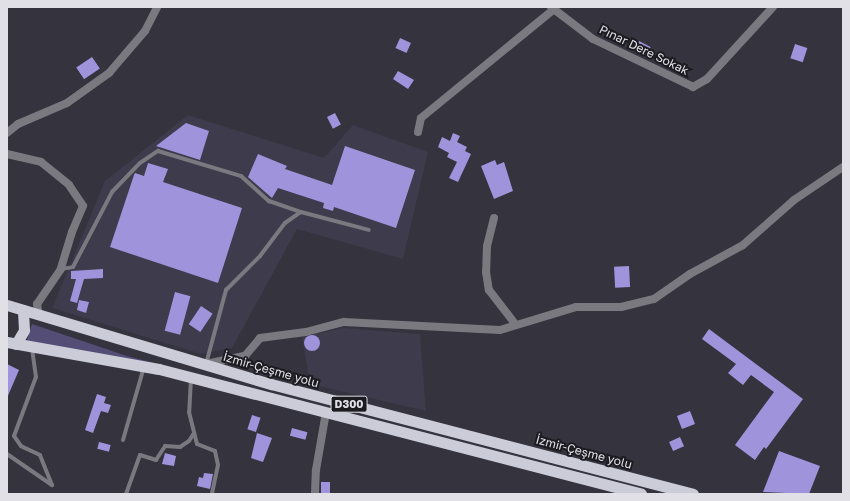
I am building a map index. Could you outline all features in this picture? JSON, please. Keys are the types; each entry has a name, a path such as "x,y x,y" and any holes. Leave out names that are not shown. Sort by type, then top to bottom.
{"highway":[{"name":"İzmir-Çeşme yolu","path":"7,305 39,316 206,365 694,494"},
{"path":"12,343 24,330 23,310"},
{"name":"D300","path":"12,343 144,366 191,377 641,494"}],"street":[{"path":"7,133 18,124 67,103 109,73 145,31 157,7"},
{"name":"Pınar Dere Sokak","path":"552,8 593,39 693,87 715,70 773,7"},
{"path":"418,132 421,118 552,8"},
{"path":"7,154 41,162 69,185 83,206 72,232 60,269 37,304 39,316"},
{"path":"206,365 245,356 260,338 306,332 344,322 500,330 576,307 621,307 654,299 690,274 743,245 794,200 843,167"},
{"path":"494,218 487,246 486,272 489,290 516,325"},
{"path":"315,494 316,470 326,412"}],"lane":[{"path":"60,269 73,267 112,192 140,163 158,151 241,176 270,201 301,212 369,230"},
{"path":"206,365 226,290 260,256 285,223 301,212"},
{"path":"7,454 52,485 40,455 21,446 14,436 36,377 32,346"},
{"path":"123,440 144,366"},
{"path":"191,377 189,412 197,444 215,451 218,465 212,494"},
{"path":"126,494 140,455 156,460 165,446 180,447 189,441 194,432"}],"shaded area":[{"path":"188,115 324,158 353,125 428,152 403,259 297,229 232,348 201,354 52,308 105,181"},
{"path":"32,324 127,356 174,368 26,343"},
{"path":"344,328 420,334 426,411 310,384 302,337"}],"building":[{"path":"400,38 411,43 406,53 396,48"},
{"path":"639,41 651,47 646,56 634,50"},
{"path":"795,44 807,48 803,62 790,58"},
{"path":"92,57 100,69 84,79 76,68"},
{"path":"398,71 414,80 408,89 393,79"},
{"path":"335,113 341,125 333,129 327,117"},
{"path":"186,123 209,131 200,160 156,146"},
{"path":"453,133 460,136 457,142 467,147 465,151 471,154 458,182 449,178 457,162 447,157 449,153 438,147 442,137 450,141"},
{"path":"345,146 415,170 396,228 334,207 333,211 323,208 324,203 278,188 272,198 248,177 258,154 287,166 285,169 332,185"},
{"path":"495,160 497,165 504,162 513,191 494,199 481,166"},
{"path":"148,163 168,169 163,182 242,208 218,283 110,247 134,175 135,173 144,176"},
{"path":"629,266 630,287 615,288 614,267"},
{"path":"103,269 103,278 84,279 77,303 70,301 76,279 71,279 71,271"},
{"path":"175,292 190,296 180,335 165,331"},
{"path":"79,300 89,302 86,313 77,310"},
{"path":"201,306 213,314 200,332 189,324"},
{"path":"709,329 803,399 766,449 764,447 755,460 735,445 774,392 751,375 743,385 728,373 736,364 702,339"},
{"path":"312,335 319,340 320,343 315,350 312,351 305,346 304,343 309,336"},
{"path":"7,364 19,370 7,398"},
{"path":"97,394 106,397 104,403 111,405 108,413 101,411 93,433 85,430"},
{"path":"690,411 695,424 682,429 677,416"},
{"path":"252,415 261,418 256,432 247,429"},
{"path":"292,428 307,432 305,440 290,436"},
{"path":"257,433 272,438 263,462 251,458"},
{"path":"680,437 684,446 673,451 669,442"},
{"path":"99,442 111,445 109,452 97,449"},
{"path":"779,451 820,466 809,494 763,492"},
{"path":"165,453 176,456 174,466 162,464"},
{"path":"204,473 213,474 210,489 197,486 199,477 203,478"},
{"path":"321,482 330,482 330,494 321,494"}]}
